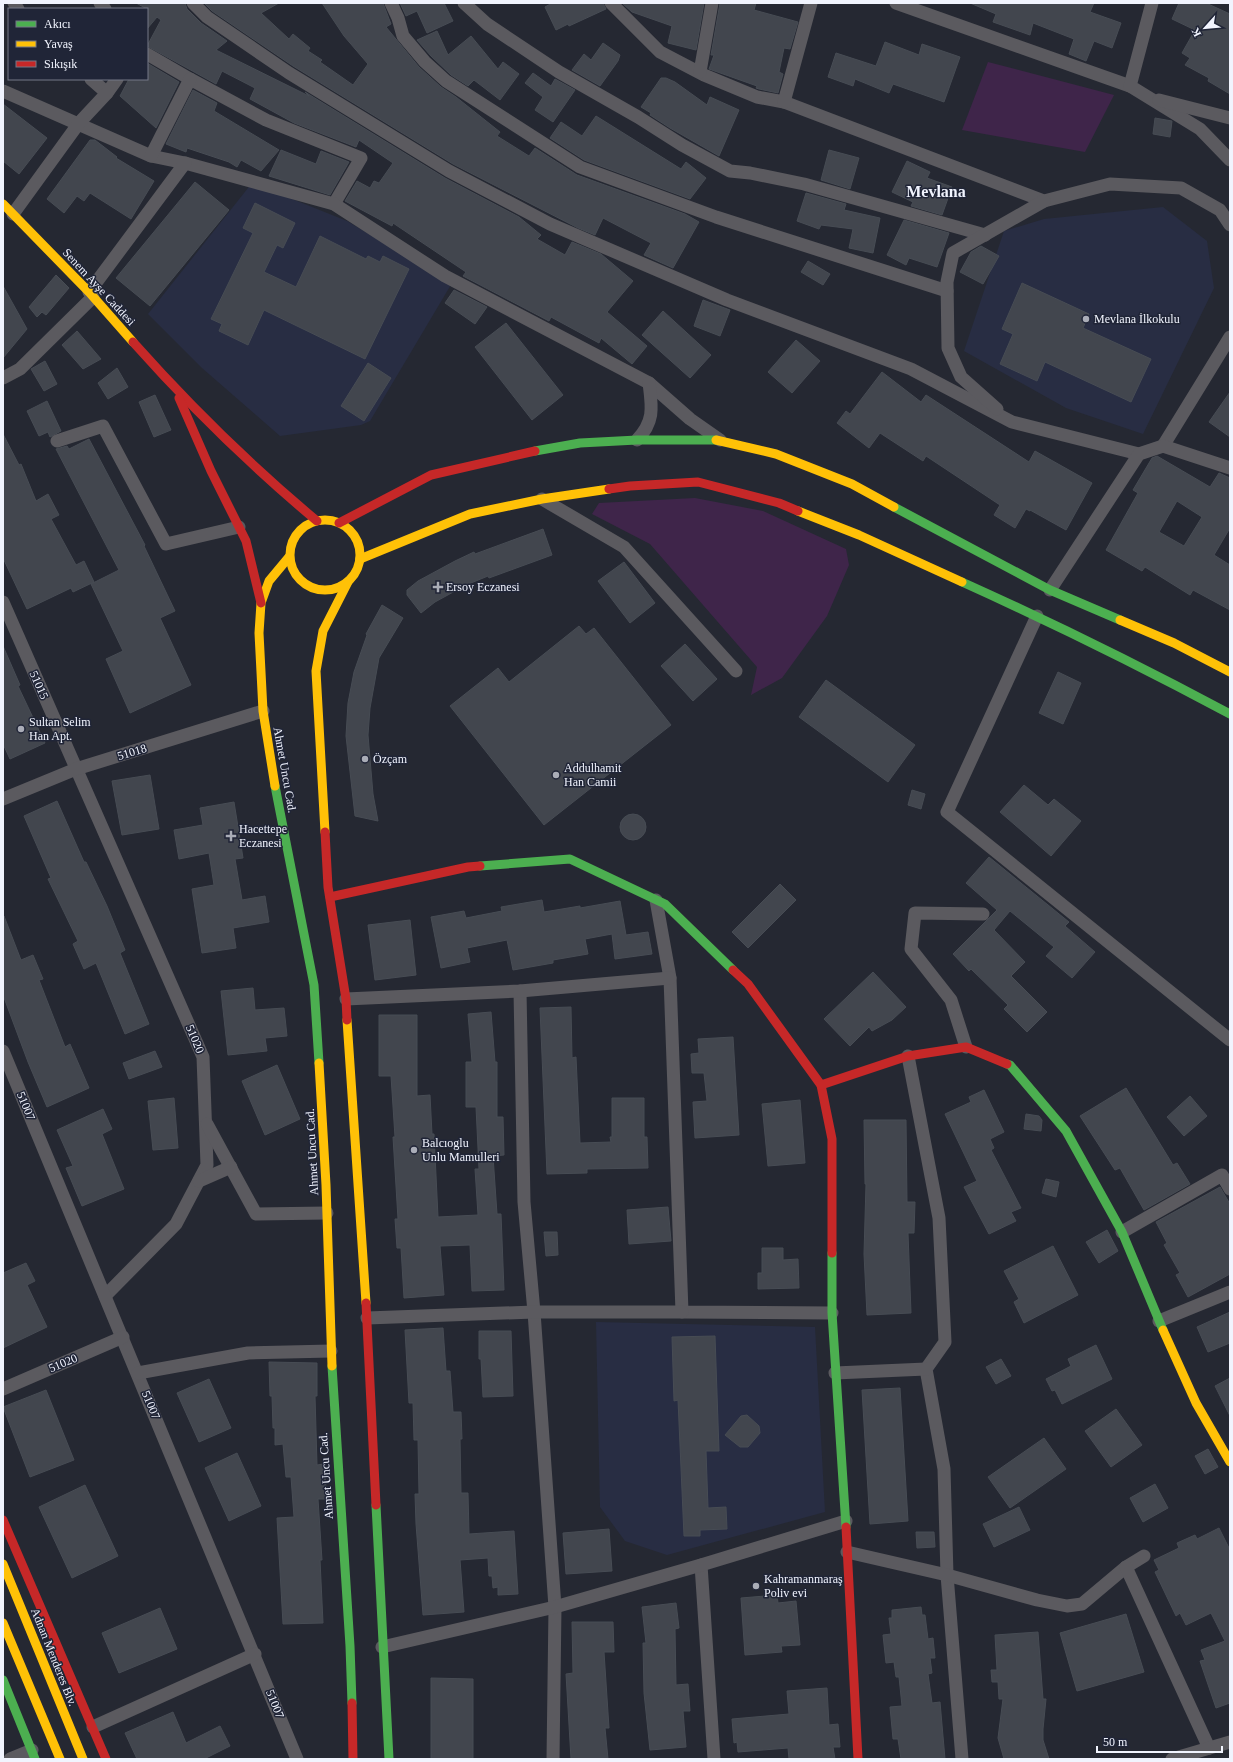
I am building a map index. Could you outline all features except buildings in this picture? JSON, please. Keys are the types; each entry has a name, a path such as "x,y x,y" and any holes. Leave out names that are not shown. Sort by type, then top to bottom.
{"main road":[{"name":"Senem Ayşe Caddesi","path":"3,204 91,295 175,389"},
{"path":"175,389 282,492 317,521"},
{"path":"175,389 211,471 246,541 261,603"},
{"path":"339,523 431,475 513,455 580,443 637,440 720,440 776,454 852,484 1050,590 1174,644 1230,672"},
{"path":"360,559 470,514 542,499 630,486 698,482 779,503 859,535 1037,616 1128,660 1230,714"},
{"path":"348,582 333,590 312,589 302,582 292,571 289,557 294,536 306,525 317,521 327,520 339,523 348,529 356,539 359,547 360,559 356,573 348,582 323,631 316,671 327,879 346,999 367,1318 382,1646 389,1759"},
{"name":"Ahmet Uncu Cad.","path":"289,557 269,581 261,603 259,633 263,711 276,792 314,984 328,1213 330,1351 350,1646 353,1759"},
{"path":"330,897 468,867 570,859 665,904 748,984 821,1085 832,1139 832,1312 846,1521 858,1759"},
{"path":"821,1085 908,1056 966,1047 1010,1065 1066,1132 1122,1232 1159,1321 1196,1403 1230,1462"},
{"path":"3,1520 106,1759"},
{"name":"Adnan Menderes Blv.","path":"3,1564 83,1759"},
{"path":"3,1623 60,1759"},
{"path":"3,1680 33,1754"}],"street":[{"path":"193,3 207,17 289,73 449,171 550,224 728,300 911,369 1012,422 1139,454 1163,446 1230,468"},
{"path":"391,3 398,18 403,36 425,62 446,81 580,167 716,218 947,291"},
{"path":"464,3 487,24 559,72 638,117 682,146 730,171 750,172 804,184 985,235"},
{"path":"611,3 660,52 704,75 756,97 784,102 1044,201"},
{"path":"700,72 712,3"},
{"path":"784,102 811,3"},
{"path":"896,3 1130,86 1200,129 1230,160"},
{"path":"1130,86 1152,3"},
{"path":"148,55 266,120 361,158 334,204"},
{"path":"151,156 190,79"},
{"path":"92,80 107,93"},
{"path":"13,214 79,123 107,93 116,80"},
{"path":"3,91 79,123 151,156 185,163 334,204 404,247 445,276 649,383 690,419 720,440"},
{"path":"1146,96 1230,118"},
{"path":"3,378 20,370 91,295 185,163"},
{"path":"1012,422 961,377 948,348 947,282 953,253 1044,201 1110,184 1181,188 1220,210 1230,225"},
{"path":"1163,446 1230,337"},
{"path":"637,440 646,430 652,408 649,383"},
{"path":"57,441 103,426 166,544 239,527"},
{"path":"1050,590 1139,454"},
{"path":"542,499 624,547 736,671"},
{"name":"51015","path":"3,602 76,769"},
{"path":"1037,616 947,812 1230,1040"},
{"name":"51018","path":"3,799 76,769 263,711"},
{"name":"51020","path":"76,769 203,1057 207,1166 176,1224 105,1296"},
{"path":"656,900 670,978 682,1312"},
{"path":"966,1047 951,1000 910,948 915,913 983,914"},
{"path":"346,999 520,991 670,978"},
{"path":"520,991 524,1202 534,1312 555,1606 553,1759"},
{"name":"51007","path":"3,1051 297,1759"},
{"path":"908,1056 939,1218 945,1342 926,1369 944,1469 947,1575 962,1759"},
{"path":"205,1120 256,1214 328,1213"},
{"path":"199,1181 231,1167"},
{"path":"1122,1232 1222,1175 1230,1189"},
{"path":"1159,1321 1230,1292"},
{"path":"367,1318 534,1312 832,1312"},
{"name":"51020","path":"3,1389 123,1337"},
{"path":"138,1373 248,1353 330,1351"},
{"path":"835,1373 926,1369"},
{"path":"382,1646 555,1606 701,1565 846,1521"},
{"path":"847,1552 947,1575 1037,1600 1067,1606 1082,1604 1126,1567 1144,1556"},
{"path":"701,1565 714,1759"},
{"path":"1126,1567 1209,1748"},
{"path":"93,1727 254,1654"},
{"path":"1172,1759 1230,1742"},
{"path":"10,1759 33,1754"}],"shaded area":[{"path":"988,62 1114,95 1085,152 962,130"},
{"path":"252,183 347,221 452,283 370,421 361,425 280,436 202,368 148,314"},
{"name":"Mevlana İlkokulu","path":"1163,207 1207,241 1214,288 1143,434 1066,408 964,351 1004,231 1044,219"},
{"path":"695,498 763,511 846,549 849,565 827,616 782,678 751,695 757,667 650,544 592,514 599,503"},
{"path":"596,1322 815,1327 825,1512 667,1555 625,1541 600,1507"}],"traffic: fast":[{"path":"535,451 580,443 637,440 716,440"},
{"path":"894,507 1050,590 1120,620"},
{"path":"962,582 1030,613 1164,679 1230,714"},
{"path":"275,786 314,985 319,1063"},
{"path":"480,866 570,859 665,904 733,970"},
{"path":"1007,1064 1010,1065 1066,1131 1122,1232 1163,1330"},
{"path":"832,1253 832,1313 846,1527"},
{"path":"332,1366 350,1646 352,1703"},
{"path":"376,1505 389,1759"},
{"path":"3,1680 35,1759"}],"traffic: slow":[{"path":"3,204 89,292 133,342"},
{"path":"716,440 776,454 852,484 894,507"},
{"path":"360,559 470,514 542,499 609,489"},
{"path":"798,511 859,535 962,582"},
{"path":"318,520 332,520 345,526 354,535 360,548 360,555 358,568 350,580 332,590 318,590 305,584 296,575 290,562 290,548 296,535 305,526 318,520"},
{"path":"275,786 263,711 259,633 261,603 269,581 289,557"},
{"path":"325,832 316,671 323,631 348,582"},
{"path":"1120,620 1174,643 1230,672"},
{"path":"347,1020 366,1303"},
{"path":"319,1063 326,1185 332,1366"},
{"path":"1163,1330 1196,1403 1230,1462"},
{"path":"3,1564 83,1759"},
{"path":"3,1623 60,1759"}],"traffic: jam":[{"path":"133,342 222,435 268,479 317,521"},
{"path":"179,398 211,471 246,541 261,603"},
{"path":"339,523 431,475 535,451"},
{"path":"609,489 630,486 698,482 779,503 798,511"},
{"path":"325,832 328,887 346,999 347,1020"},
{"path":"330,897 468,867 480,866"},
{"path":"733,970 748,984 821,1085 832,1139 832,1253"},
{"path":"821,1085 908,1056 966,1047 1007,1064"},
{"path":"366,1303 376,1505"},
{"path":"3,1520 106,1759"},
{"path":"846,1527 858,1759"},
{"path":"352,1703 353,1759"}],"place":[{"name":"Mevlana İlkokulu","path":"1086,319"},
{"name":"Ersoy Eczanesi","path":"438,587"},
{"name":"Sultan Selim Han Apt.","path":"21,729"},
{"name":"Özçam","path":"365,759"},
{"name":"Addulhamit Han Camii","path":"556,775"},
{"name":"Hacettepe Eczanesi","path":"231,836"},
{"name":"Balcıoglu Unlu Mamulleri","path":"414,1150"},
{"name":"Kahramanmaraş Poliv evi","path":"756,1586"}],"district":[{"name":"Mevlana","path":"936,191"}]}
